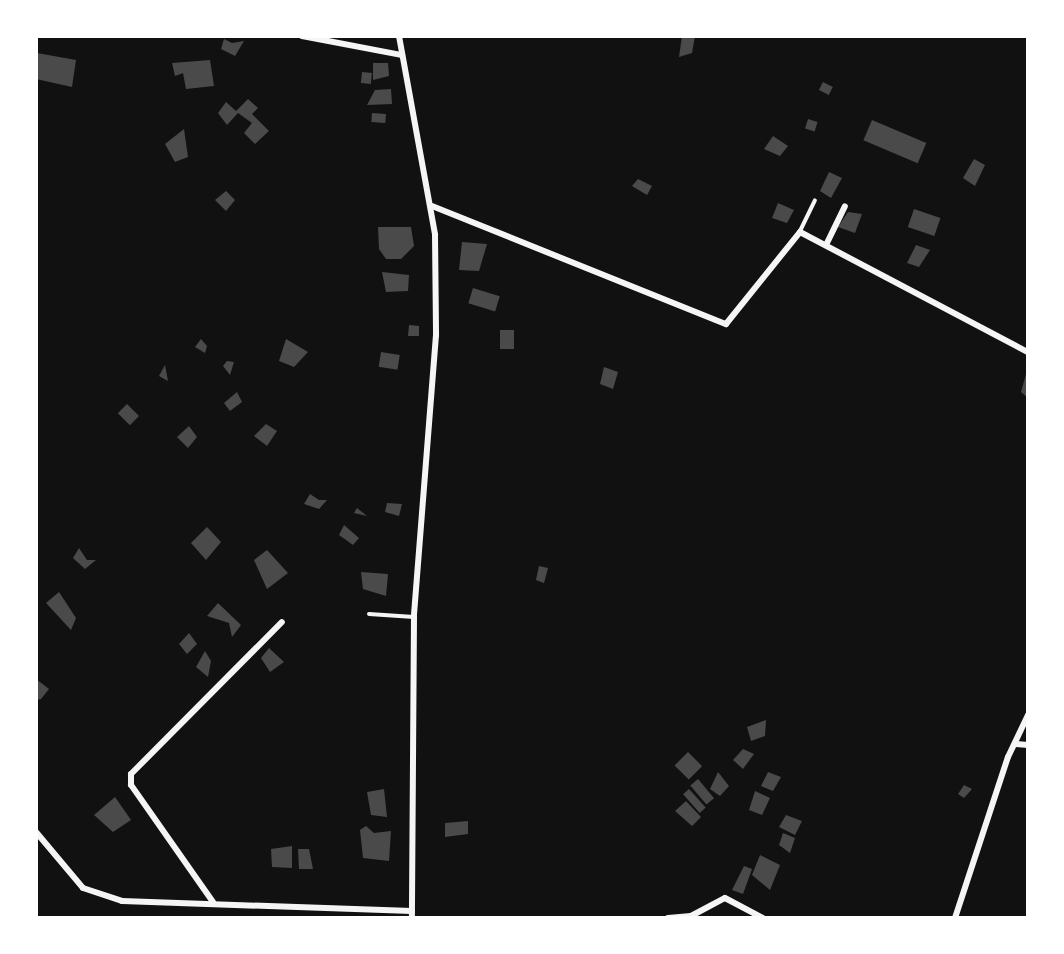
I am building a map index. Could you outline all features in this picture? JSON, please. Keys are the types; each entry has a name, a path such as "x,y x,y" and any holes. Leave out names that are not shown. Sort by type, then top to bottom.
{"street":[{"path":"302,36 402,55"},
{"path":"36,832 68,876 92,892 123,901 213,902 412,914 414,617 436,335 432,206 399,36"},
{"path":"432,206 726,324 800,232 1028,352"},
{"path":"826,245 846,206"},
{"path":"213,902 131,785 131,774 282,622"},
{"path":"955,918 1028,715"},
{"path":"1016,744 1028,745"},
{"path":"668,918 692,916 725,897 762,918"}],"lane":[{"path":"800,232 815,200"},
{"path":"369,614 414,617"}],"building":[{"path":"682,36 695,36 692,53 679,57"},
{"path":"224,39 232,43 244,41 235,56 221,49"},
{"path":"37,53 76,60 72,87 36,79"},
{"path":"210,60 214,86 186,89 183,73 175,76 172,63"},
{"path":"373,63 388,63 389,76 373,80"},
{"path":"362,72 372,73 371,84 361,83"},
{"path":"823,82 833,87 829,95 819,90"},
{"path":"391,89 392,104 367,105 375,90"},
{"path":"248,99 258,108 252,114 269,131 255,144 244,133 252,123 238,113 227,125 218,113 226,102 236,111"},
{"path":"372,113 386,114 385,123 371,122"},
{"path":"808,119 818,122 815,131 805,129"},
{"path":"872,120 926,143 918,163 863,140"},
{"path":"184,129 188,157 175,162 165,144"},
{"path":"773,136 788,146 780,156 764,149"},
{"path":"974,159 985,165 975,186 963,178"},
{"path":"829,172 842,178 831,198 820,191"},
{"path":"638,179 652,186 647,195 632,186"},
{"path":"226,191 235,200 226,211 215,200"},
{"path":"778,203 794,210 787,223 772,218"},
{"path":"914,209 940,218 934,236 908,227"},
{"path":"848,212 862,214 855,233 838,227"},
{"path":"378,227 411,227 414,246 401,259 386,259 379,249"},
{"path":"462,242 487,244 479,271 459,270"},
{"path":"916,245 930,250 919,267 907,263"},
{"path":"382,272 409,275 408,291 386,292"},
{"path":"473,288 500,296 495,311 468,303"},
{"path":"409,325 419,326 419,336 408,336"},
{"path":"500,330 514,330 514,349 500,349"},
{"path":"201,339 207,346 205,353 195,347"},
{"path":"286,339 308,352 294,367 279,361"},
{"path":"381,352 400,355 397,370 379,367"},
{"path":"227,361 234,362 230,375 223,366"},
{"path":"165,365 168,381 159,376"},
{"path":"604,367 618,372 613,389 600,384"},
{"path":"1026,374 1028,376 1028,398 1021,392"},
{"path":"237,392 242,402 230,411 224,403"},
{"path":"127,404 139,416 130,425 118,413"},
{"path":"266,424 277,431 267,446 254,436"},
{"path":"189,426 197,437 188,448 177,437"},
{"path":"310,494 319,500 327,500 319,509 304,504"},
{"path":"387,503 402,504 399,516 385,512"},
{"path":"357,508 367,516 354,513"},
{"path":"344,525 359,538 353,545 339,535"},
{"path":"207,527 221,542 206,560 191,543"},
{"path":"79,548 87,560 96,560 85,569 73,558"},
{"path":"267,550 288,573 267,589 254,560"},
{"path":"539,566 548,568 544,583 536,580"},
{"path":"361,572 388,574 386,596 363,589"},
{"path":"59,592 76,618 71,630 46,603"},
{"path":"218,603 241,625 232,637 229,623 207,616"},
{"path":"189,633 197,644 187,654 179,644"},
{"path":"269,648 284,662 270,672 261,658"},
{"path":"205,651 211,661 208,677 196,667"},
{"path":"36,679 49,689 41,699 36,700"},
{"path":"766,720 765,736 751,741 747,727"},
{"path":"743,749 754,754 743,769 733,760"},
{"path":"688,752 702,766 689,780 675,765"},
{"path":"718,772 729,786 720,796 710,789"},
{"path":"768,772 781,777 773,791 761,786"},
{"path":"698,779 714,798 706,805 690,785"},
{"path":"964,785 972,789 964,798 958,794"},
{"path":"384,789 387,817 371,815 367,792"},
{"path":"689,789 706,808 700,813 683,794"},
{"path":"755,791 770,798 762,815 749,810"},
{"path":"115,797 131,820 113,832 94,815"},
{"path":"686,801 701,817 692,826 675,811"},
{"path":"786,815 802,821 795,835 779,827"},
{"path":"468,821 468,834 445,837 445,823"},
{"path":"366,826 374,833 391,831 389,861 363,858 360,830"},
{"path":"783,833 795,838 790,853 779,845"},
{"path":"292,846 292,868 272,867 271,849"},
{"path":"298,849 309,849 313,869 299,869"},
{"path":"760,855 780,865 770,890 752,875"},
{"path":"744,866 752,869 743,894 732,890"}]}
